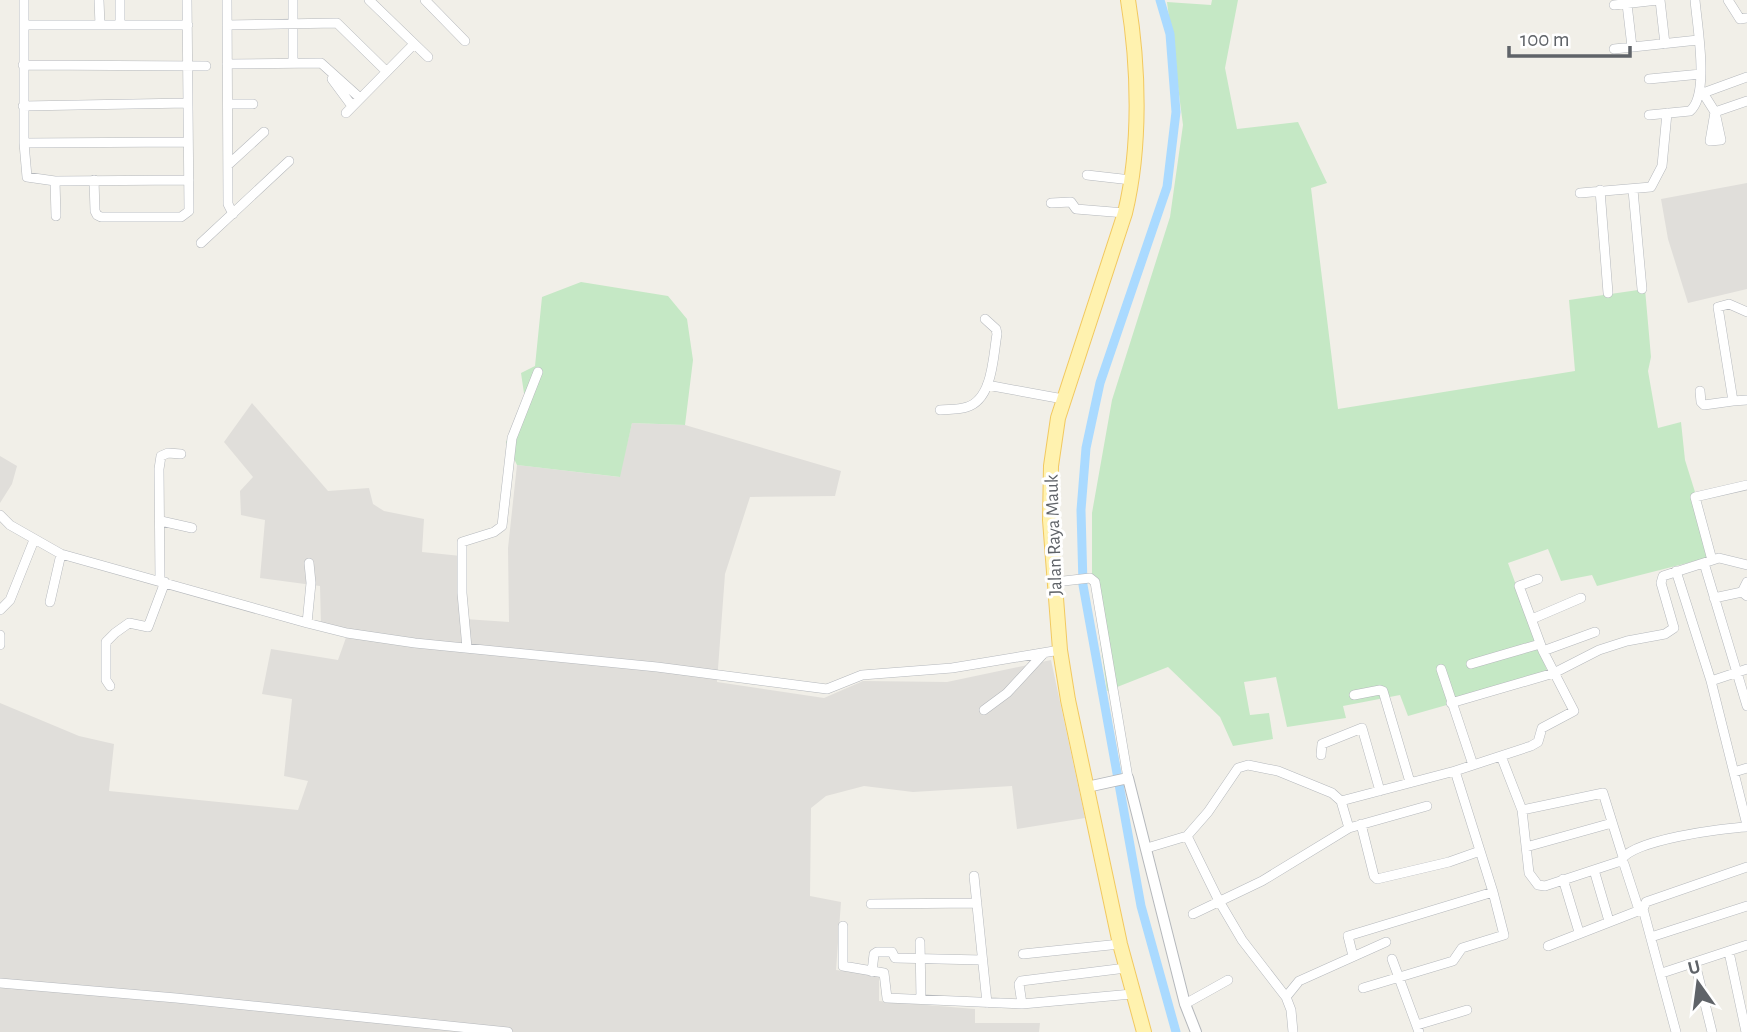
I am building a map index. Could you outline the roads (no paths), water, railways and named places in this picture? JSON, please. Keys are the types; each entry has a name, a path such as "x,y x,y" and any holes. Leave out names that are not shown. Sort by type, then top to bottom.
{"main road":[{"name":"Jalan Raya Mauk","path":"1128,0 1138,91 1131,180 1125,213 1058,418 1052,466 1050,520 1058,582 1060,650 1068,701 1091,785 1120,944 1144,1032"}],"street":[{"path":"24,0 23,106 27,177 55,181 189,180"},
{"path":"99,0 100,25"},
{"path":"120,0 120,25"},
{"path":"94,180 95,211 102,218 181,217 189,211 187,0"},
{"path":"227,0 228,204 233,214"},
{"path":"292,0 293,63"},
{"path":"369,0 428,57"},
{"path":"425,0 465,41"},
{"path":"1614,5 1659,0 1665,44"},
{"path":"1649,115 1694,109 1701,93 1695,0"},
{"path":"1728,0 1740,19 1747,18"},
{"path":"1627,4 1632,47"},
{"path":"227,25 337,23 386,71"},
{"path":"24,25 188,25"},
{"path":"1614,49 1698,40"},
{"path":"321,63 349,109 414,44"},
{"path":"227,64 321,63 360,98"},
{"path":"23,65 206,66"},
{"path":"1649,79 1701,74"},
{"path":"1701,93 1747,77"},
{"path":"1701,93 1715,112 1747,102"},
{"path":"23,106 188,103"},
{"path":"228,104 253,104"},
{"path":"1580,192 1651,187 1662,166 1667,113"},
{"path":"228,165 264,132"},
{"path":"24,143 188,142"},
{"path":"201,243 289,161"},
{"path":"1087,175 1131,180"},
{"path":"55,181 56,216"},
{"path":"1600,190 1608,293"},
{"path":"1633,190 1642,289"},
{"path":"1051,203 1071,202 1076,209 1125,213"},
{"path":"1733,401 1718,307 1729,304 1747,312"},
{"path":"940,410 963,408 975,403 987,385 997,334 996,329 985,319"},
{"path":"467,648 462,593 462,542 494,532 502,526 512,438 538,372"},
{"path":"987,385 1063,399"},
{"path":"1700,391 1704,405 1747,401"},
{"path":"110,686 106,680 106,642 129,623 148,627 162,581 159,469 161,456 168,453 181,454"},
{"path":"1747,485 1695,497 1714,598 1747,706"},
{"path":"0,515 10,525 61,554 347,633 657,667 827,689 862,676 952,668 1060,650"},
{"path":"161,521 192,528"},
{"path":"0,610 10,600 34,540"},
{"path":"50,602 61,554"},
{"path":"1451,703 1554,673 1600,650 1627,641 1665,634 1674,628 1661,583 1663,576 1726,559 1747,565"},
{"path":"307,623 311,583 309,563"},
{"path":"1501,756 1522,810 1529,873 1533,882 1545,886 1594,870 1622,859 1636,849 1667,839 1747,826 1744,804 1711,681 1676,571"},
{"path":"1058,582 1087,579 1093,579 1095,582 1125,779 1147,848 1185,1004 1195,1032"},
{"path":"1341,801 1455,771 1535,744 1542,728 1574,711 1542,647 1519,586 1538,579"},
{"path":"1714,598 1744,594 1747,582"},
{"path":"1532,619 1581,598"},
{"path":"1471,664 1595,632"},
{"path":"0,635 0,645"},
{"path":"984,710 1007,693 1044,653"},
{"path":"1441,669 1473,765"},
{"path":"1711,681 1747,669"},
{"path":"1354,695 1383,691 1410,782"},
{"path":"1321,755 1322,744 1362,728 1380,792"},
{"path":"1147,848 1187,836 1208,812 1228,780 1242,766 1248,765 1278,771 1326,791 1341,801 1349,828"},
{"path":"1734,772 1747,768"},
{"path":"1363,988 1453,961 1462,948 1504,935 1455,771"},
{"path":"1091,785 1125,779"},
{"path":"1522,810 1601,792 1605,795 1622,859 1651,937 1676,1032"},
{"path":"1193,914 1262,881 1349,828 1427,806"},
{"path":"1361,824 1377,879 1449,862 1480,851"},
{"path":"1526,847 1612,824"},
{"path":"1187,836 1242,940 1286,997 1291,1010 1293,1032"},
{"path":"1548,946 1641,909 1646,902 1747,867"},
{"path":"1594,870 1609,921"},
{"path":"974,876 987,1003"},
{"path":"1563,879 1579,932"},
{"path":"1353,956 1348,938 1350,936 1493,892"},
{"path":"871,904 976,903"},
{"path":"1651,937 1747,906"},
{"path":"843,926 843,966 885,974 887,998 1022,1003 1132,994"},
{"path":"920,942 920,999"},
{"path":"1286,997 1299,981 1386,942"},
{"path":"1023,954 1120,944"},
{"path":"1662,974 1747,945"},
{"path":"1729,951 1746,1032"},
{"path":"872,972 875,952 892,952 895,958 982,960"},
{"path":"1392,960 1418,1029 1466,1010"},
{"path":"1695,963 1712,1032"},
{"path":"1022,1003 1019,984 1021,981 1126,968"},
{"path":"1185,1004 1228,980"},
{"path":"0,983 508,1032"}],"waterway":[{"path":"1160,0 1170,34 1176,112 1167,187 1100,383 1086,448 1081,510 1083,585 1141,906 1176,1032"}]}
